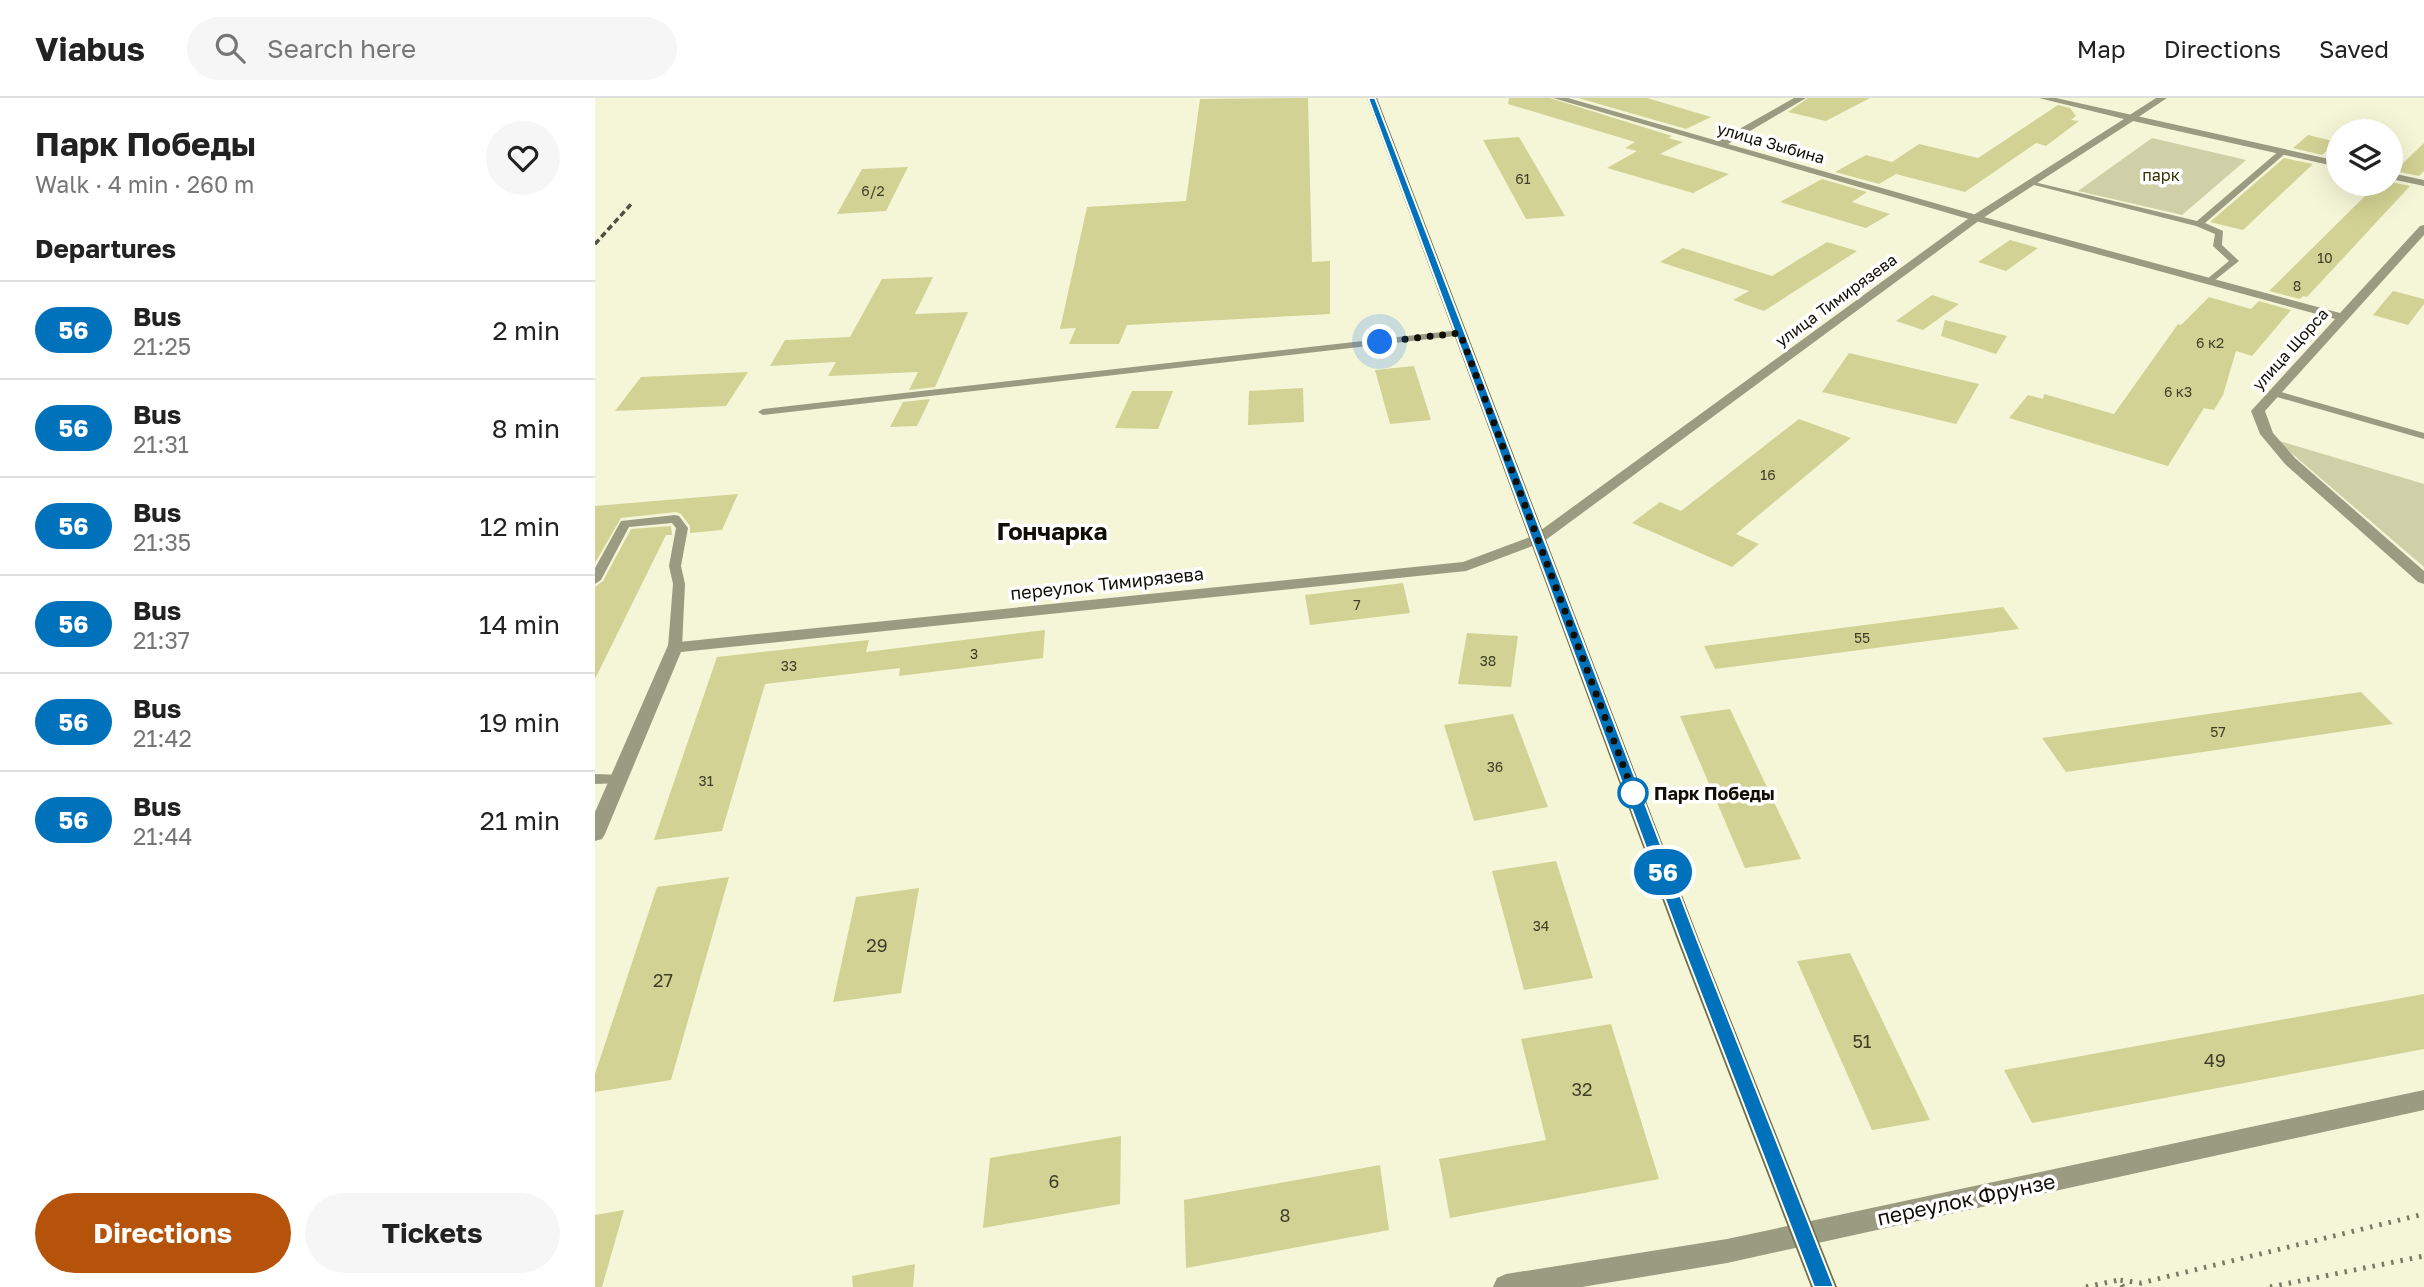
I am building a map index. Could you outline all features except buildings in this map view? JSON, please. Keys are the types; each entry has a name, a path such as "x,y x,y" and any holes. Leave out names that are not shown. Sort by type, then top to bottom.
{"main road":[{"path":"1371,98 1689,942 1824,1287"}],"street":[{"name":"улица Зыбина","path":"1558,98 1976,218 2342,317"},
{"path":"1720,144 1801,98"},
{"path":"2044,98 2326,161"},
{"name":"улица Тимирязева","path":"1538,539 1976,218 2162,98"},
{"path":"2403,179 2424,183"},
{"name":"улица Щорса","path":"2424,228 2258,411 2267,434 2290,461 2424,579"},
{"name":"переулок Тимирязева","path":"675,647 1466,566 1538,539"},
{"path":"595,834 675,647"},
{"name":"переулок Фрунзе","path":"1506,1287 1727,1251 2424,1100"}],"lane":[{"path":"2199,223 2283,152"},
{"path":"2031,183 2199,223 2220,233 2217,246 2234,261 2210,281"},
{"path":"763,412 1460,333"},
{"path":"2274,393 2424,436"},
{"path":"595,580 625,524 675,519 682,528 675,566 679,584 675,647"},
{"path":"595,779 619,779"}],"path":[{"path":"2086,1287 2141,1283 2424,1214"},
{"path":"2270,1287 2424,1256"}],"green space":[{"name":"парк","path":"2152,138 2246,160 2182,215 2078,191"},
{"path":"2276,440 2424,484 2424,567"}],"railway":[{"path":"595,244 633,202"}],"bus line":[{"name":"56","path":"1372,98 1689,942 1824,1287"}],"place":[{"name":"Парк Победы","path":"1633,793"}],"district":[{"name":"Гончарка","path":"1052,530"}],"route":[{"path":"1380,342 1460,333 1635,797 1633,793"}]}
